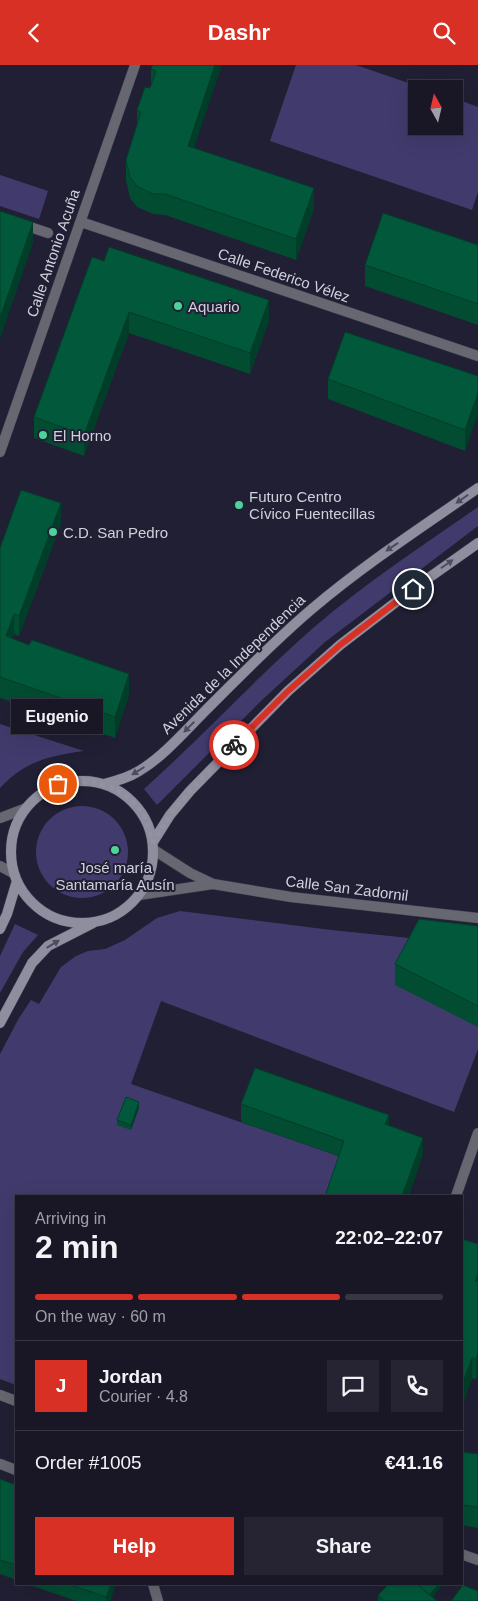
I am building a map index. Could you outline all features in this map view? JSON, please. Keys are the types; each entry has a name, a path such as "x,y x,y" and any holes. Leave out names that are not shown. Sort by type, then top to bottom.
{"main road":[{"name":"Avenida de la Independencia","path":"104,784 140,771 160,755 260,655 312,608 370,562 478,488"},
{"path":"153,846 170,815 190,791 288,691 340,645 413,589 478,543"},
{"path":"0,1023 32,963 48,946 119,913 139,895 147,881 152,866 153,846 144,817 127,797 104,784 89,781 58,784 34,798 24,809 12,836 10,851 13,873 16,884 41,911 66,922 94,923"},
{"path":"0,929 7,914 16,884"}],"street":[{"name":"Calle Antonio Acuña","path":"0,452 135,65"},
{"path":"0,217 48,233"},
{"name":"Calle Federico Vélez","path":"81,221 478,356"},
{"path":"0,818 24,809"},
{"name":"Calle San Zadornil","path":"153,846 190,873 212,884 291,897 478,918"},
{"path":"0,866 13,873"},
{"name":"Calle San Zadornil","path":"139,895 212,884"},
{"path":"456,1195 478,1133"},
{"path":"0,1395 15,1401"},
{"path":"0,1465 15,1470"},
{"path":"463,1555 478,1559"},
{"path":"153,1585 158,1601"}],"shaded area":[{"path":"296,65 356,65 408,83 408,135 463,135 463,101 478,107 478,192 472,210 270,141"},
{"path":"0,175 48,191 39,219 0,206"},
{"path":"478,507 478,526 325,642 262,700 157,805 144,789 291,648 352,596"},
{"path":"0,724 84,751 38,761 9,779 0,788"},
{"path":"82,806 100,810 114,820 124,834 128,852 124,870 114,884 100,894 82,898 64,894 50,884 40,870 36,852 40,834 50,820 64,810"},
{"path":"180,911 419,939 478,1027 478,1049 454,1112 161,1001 131,1084 344,1158 331,1195 15,1195 15,1385 0,1379 0,1054 31,1000 39,1004 61,967 76,956 88,951 105,949 125,940 157,918"},
{"path":"15,924 38,935 23,952 0,993 0,956"}],"building":[{"path":"152,65 215,65 188,146 314,188 296,239 165,194 153,194 137,186 130,177 126,160 141,112 137,110 145,87 150,88 156,71 151,69"},
{"path":"0,211 33,222 0,318"},
{"path":"383,213 478,245 478,304 365,265"},
{"path":"109,247 269,300 250,353 129,312 84,435 34,417 92,257 104,261"},
{"path":"345,332 478,376 478,393 465,430 328,379"},
{"path":"21,490 61,503 19,616 14,614 6,636 29,645 32,640 129,674 115,717 0,677 0,548"},
{"path":"419,919 478,926 478,1006 395,964"},
{"path":"255,1068 389,1115 385,1124 423,1138 402,1195 325,1195 344,1141 241,1104"},
{"path":"126,1097 139,1102 131,1125 117,1120"},
{"path":"463,1239 478,1244 478,1273 475,1281 478,1282 478,1352 476,1359 472,1358 463,1382"},
{"path":"463,1452 478,1454 478,1507 463,1505"},
{"path":"0,1479 15,1485 15,1565 0,1560"},
{"path":"71,1585 111,1585 106,1597"},
{"path":"388,1585 418,1585 437,1601 385,1601 378,1595"},
{"path":"421,1585 438,1585 429,1595"},
{"path":"463,1585 478,1591 478,1601 451,1601"}],"way so far":[{"path":"58,784 89,781 104,784 127,797 144,817 153,842 170,815 190,791 234,745"}],"place":[{"name":"Aquario","path":"178,306"},
{"name":"El Horno","path":"43,435"},
{"name":"Futuro Centro Cívico Fuentecillas","path":"239,505"},
{"name":"C.D. San Pedro","path":"53,532"},
{"name":"Eugenio","path":"58,784"},
{"name":"José maría Santamaría Ausín","path":"115,850"}],"route":[{"path":"234,745 288,691 340,645 413,589"}]}
